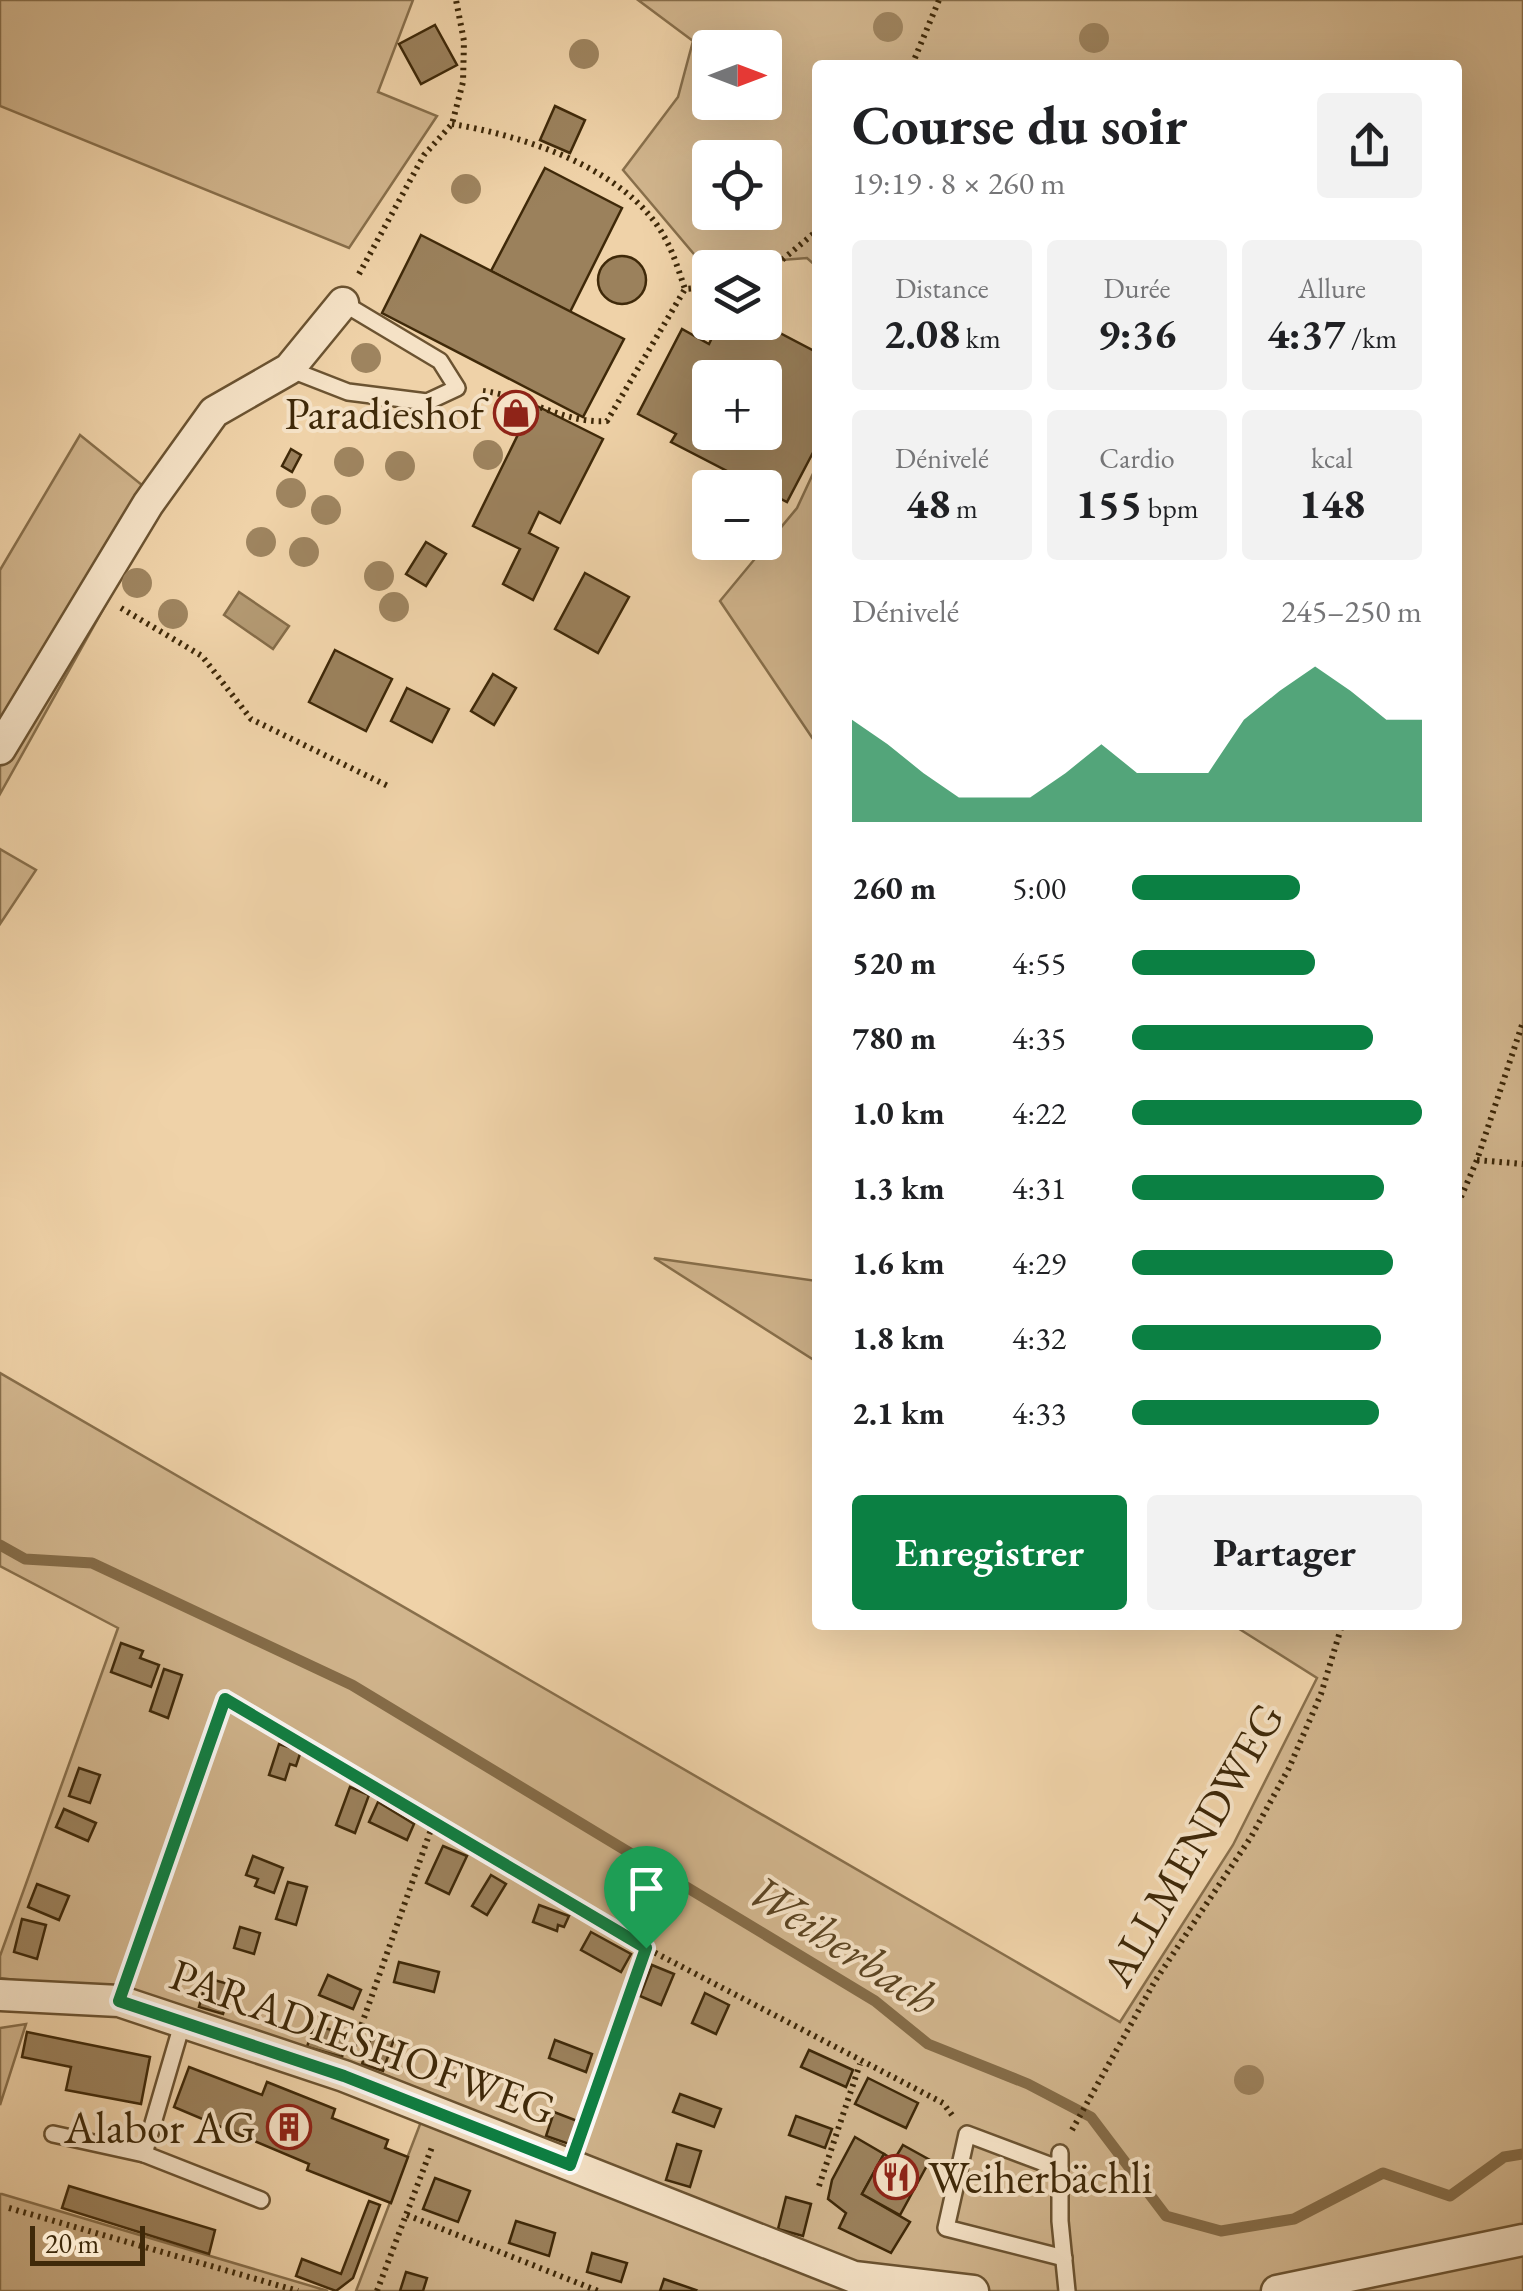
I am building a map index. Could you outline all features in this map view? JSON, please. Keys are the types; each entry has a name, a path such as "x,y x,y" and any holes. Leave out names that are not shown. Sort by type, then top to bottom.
{"street":[{"path":"0,749 148,504 214,412 289,369 343,303"},
{"name":"PARADIESHOFWEG","path":"0,1995 119,2001 344,2076 570,2165 850,2284 972,2291"},
{"path":"1277,2291 1523,2240"}],"lane":[{"path":"289,369 348,392 427,402 456,388 440,361 343,303"},
{"path":"144,2154 184,2022"},
{"path":"53,2134 144,2154 261,2200"},
{"path":"1064,2258 946,2228 967,2134 1060,2161 1066,2291"}],"path":[{"path":"343,303 424,155 452,124 464,68 464,41 456,0"},
{"path":"914,60 939,0"},
{"path":"452,124 549,152 606,179 639,206 664,236 686,289"},
{"path":"782,260 812,235"},
{"path":"686,289 692,288"},
{"path":"456,388 516,395 582,423 607,422 686,289"},
{"path":"94,592 202,656 252,719 390,787"},
{"path":"1462,1195 1523,1022"},
{"path":"1477,1160 1523,1164"},
{"name":"ALLMENDWEG","path":"1060,2161 1089,2094 1155,1981 1251,1837 1290,1768 1321,1694 1340,1630"},
{"path":"119,2001 225,1699 646,1948 860,2064 942,2103 967,2134"},
{"path":"344,2076 434,1821"},
{"path":"570,2165 646,1948"},
{"path":"820,2186 860,2064"},
{"path":"378,2291 445,2118"},
{"path":"9,2208 298,2291"},
{"path":"407,2215 598,2291"}],"shaded area":[{"path":"0,0 413,0 378,92 437,116 349,248 0,106"},
{"path":"638,0 1523,0 1523,2291 356,2291 429,2101 130,1996 0,1978 0,1956 118,1628 0,1566 0,1373 1120,2022 1233,1845 1317,1678 1241,1630 1462,1630 1462,60 812,60 812,262 807,258 782,260 782,250 692,252 623,170 678,97 692,45 692,120 782,120 782,30 692,30 692,40"},
{"path":"80,435 163,502 0,794 0,570"},
{"path":"812,476 812,738 720,601 754,560 782,560 782,526 797,508"},
{"path":"239,592 289,626 273,649 224,615"},
{"path":"0,849 36,870 0,924"},
{"path":"654,1258 812,1280 812,1359"},
{"path":"26,2024 0,2105 0,2028"},
{"path":"2,2194 328,2291 0,2291"}],"building":[{"path":"435,25 457,65 421,84 399,44"},
{"path":"555,106 585,120 570,153 540,140"},
{"path":"545,168 622,208 570,312 491,271"},
{"path":"421,235 624,339 583,417 382,313"},
{"path":"622,256 639,263 646,280 639,297 622,304 605,297 598,280 605,263"},
{"path":"682,329 692,335 692,340 709,344 711,340 782,340 782,334 812,350 812,454 787,502 782,499 782,470 725,470 671,442 676,434 638,414"},
{"path":"533,404 603,439 560,523 539,512 529,533 558,548 533,600 503,584 520,549 473,526"},
{"path":"291,449 301,455 292,472 282,466"},
{"path":"426,542 446,554 426,586 406,574"},
{"path":"585,573 629,597 598,653 555,629"},
{"path":"335,650 392,679 366,731 309,702"},
{"path":"493,674 516,688 494,725 471,711"},
{"path":"407,688 449,709 432,742 391,721"},
{"path":"121,1643 143,1651 140,1658 159,1665 151,1687 111,1672"},
{"path":"164,1669 182,1675 168,1718 150,1711"},
{"path":"279,1744 301,1751 296,1766 290,1764 285,1780 269,1775"},
{"path":"79,1768 100,1775 90,1803 69,1796"},
{"path":"350,1787 369,1795 355,1833 336,1825"},
{"path":"378,1802 414,1824 407,1840 369,1822"},
{"path":"64,1809 96,1823 88,1841 56,1827"},
{"path":"443,1846 467,1856 449,1894 426,1883"},
{"path":"253,1856 283,1868 274,1893 255,1886 258,1879 246,1875"},
{"path":"491,1875 506,1884 487,1915 472,1906"},
{"path":"288,1882 307,1887 296,1925 276,1919"},
{"path":"37,1884 69,1896 59,1920 28,1907"},
{"path":"539,1905 569,1916 564,1927 558,1925 557,1931 533,1922"},
{"path":"22,1919 46,1925 37,1959 14,1952"},
{"path":"240,1927 260,1933 254,1954 234,1948"},
{"path":"591,1932 631,1954 621,1972 581,1950"},
{"path":"399,1962 439,1972 434,1992 394,1982"},
{"path":"652,1965 674,1974 661,2005 640,1996"},
{"path":"328,1975 361,1990 353,2009 319,1995"},
{"path":"207,1978 232,1985 223,2014 199,2007"},
{"path":"705,1993 729,2005 716,2034 692,2023"},
{"path":"314,2025 349,2035 342,2057 307,2047"},
{"path":"373,2031 394,2039 383,2071 362,2064"},
{"path":"27,2032 150,2057 141,2104 66,2090 71,2067 22,2057"},
{"path":"555,2040 592,2054 586,2072 549,2058"},
{"path":"809,2050 853,2070 846,2087 801,2067"},
{"name":"Alabor AG","path":"189,2067 262,2095 267,2082 335,2109 332,2118 388,2140 385,2148 408,2157 391,2203 307,2170 309,2164 174,2107"},
{"path":"868,2078 918,2103 906,2128 855,2104"},
{"path":"680,2094 721,2109 714,2127 673,2112"},
{"path":"554,2112 580,2122 572,2145 546,2136"},
{"path":"796,2116 832,2129 825,2148 789,2135"},
{"path":"855,2137 884,2154 862,2194 910,2222 891,2253 839,2228 846,2213 828,2199 832,2180"},
{"path":"677,2144 701,2151 690,2187 666,2180"},
{"name":"Weiherbächli","path":"903,2145 930,2160 900,2215 862,2194 884,2154 894,2160"},
{"path":"435,2178 470,2191 458,2222 423,2209"},
{"path":"69,2186 215,2230 209,2254 62,2208"},
{"path":"786,2197 811,2204 803,2236 778,2229"},
{"path":"369,2201 380,2205 353,2278 336,2291 296,2276 302,2259 341,2274"},
{"path":"516,2221 555,2233 549,2256 509,2243"},
{"path":"592,2253 627,2263 621,2282 587,2272"},
{"path":"406,2272 427,2278 423,2291 400,2291"},
{"path":"664,2279 696,2290 660,2291"}],"waterway":[{"name":"Weiherbach","path":"0,1545 25,1559 92,1563 352,1685 875,2001 928,2044 1028,2084 1091,2117 1166,2216 1221,2231 1294,2219 1383,2173 1450,2196 1504,2157 1523,2154"}],"place":[{"name":"Paradieshof","path":"516,413"},
{"name":"Alabor AG","path":"289,2127"},
{"name":"Weiherbächli","path":"896,2177"}],"route":[{"path":"225,1699 646,1948 570,2165 246,2040 119,2001 225,1699"}]}
